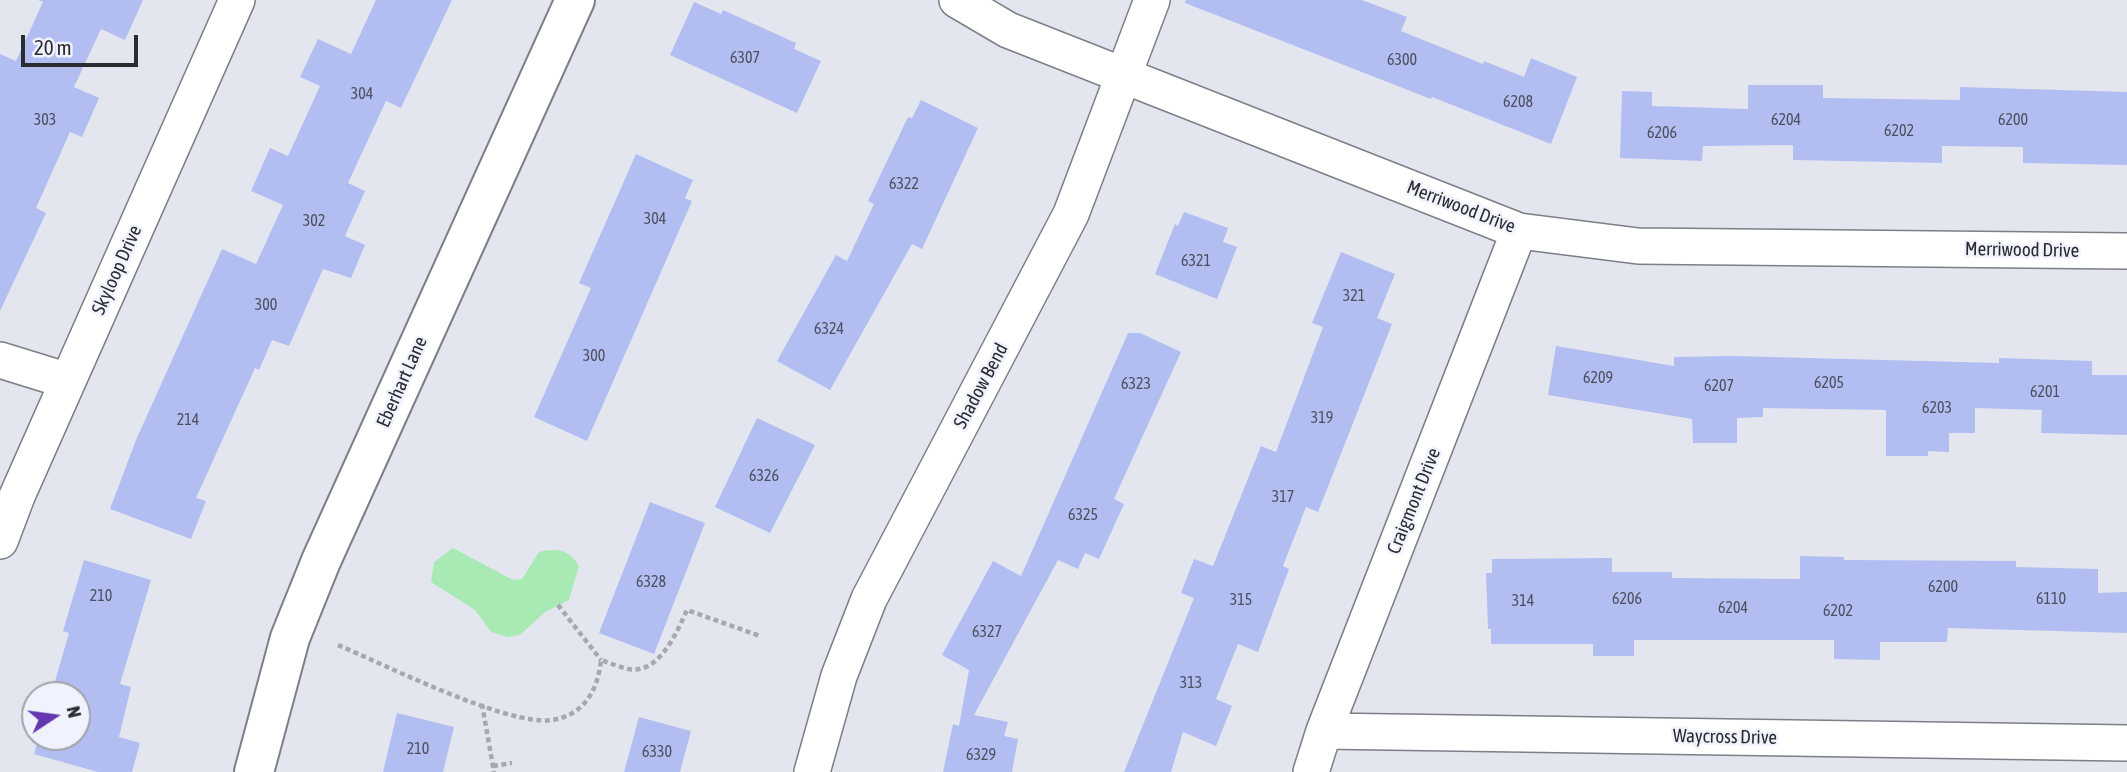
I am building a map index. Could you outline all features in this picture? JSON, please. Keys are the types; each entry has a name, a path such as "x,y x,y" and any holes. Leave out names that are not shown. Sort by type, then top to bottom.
{"street":[{"name":"Skyloop Drive","path":"0,541 237,0"},
{"name":"Eberhart Lane","path":"254,772 290,638 321,561 575,0"},
{"name":"Merriwood Drive","path":"957,0 1008,30 1124,73 1519,231 1638,246 2127,251"},
{"name":"Shadow Bend","path":"812,772 839,676 869,598 1071,214 1152,0"},
{"name":"Craigmont Drive","path":"1311,772 1324,731 1519,231"},
{"path":"0,360 68,381"},
{"name":"Waycross Drive","path":"1324,731 2127,743"}],"path":[{"path":"558,605 601,660 628,669 647,666 673,640 687,610 760,636"},
{"path":"338,645 482,704 533,721 565,717 586,703 594,691 601,660"},
{"path":"482,704 493,769 512,763"}],"green space":[{"path":"453,548 513,580 522,579 539,552 562,551 571,556 579,566 569,600 545,612 520,635 508,637 491,632 475,610 431,582 434,562"}],"building":[{"path":"38,0 143,0 125,40 101,29 74,87 99,98 82,137 70,132 36,208 46,213 0,311 0,54 16,61 43,2"},
{"path":"376,0 452,0 401,108 386,101 348,183 365,191 345,236 365,245 351,278 323,269 289,346 272,340 259,370 255,368 196,498 206,501 191,539 110,509 136,440 222,249 256,264 283,205 251,191 270,148 288,156 320,86 300,77 318,39 351,54"},
{"path":"1186,0 1362,0 1407,17 1401,31 1483,64 1484,61 1524,77 1531,58 1577,77 1551,144 1185,3"},
{"path":"694,2 721,14 723,10 796,43 794,49 821,61 797,113 670,55"},
{"path":"1748,85 1823,85 1823,98 1960,100 1960,87 2127,92 2127,165 2023,163 2023,147 1942,146 1942,163 1793,160 1793,145 1703,146 1702,161 1620,158 1622,91 1652,92 1652,106 1748,109"},
{"path":"921,100 978,128 922,249 912,244 830,390 777,361 836,255 847,261 874,204 868,201 908,117 912,118"},
{"path":"636,154 693,180 685,198 692,201 587,441 534,417 591,288 579,283"},
{"path":"1184,212 1228,228 1223,242 1237,247 1217,299 1155,274 1175,224 1178,226"},
{"path":"1341,252 1395,274 1377,318 1392,324 1318,512 1306,507 1283,566 1289,569 1258,652 1238,644 1216,699 1232,706 1216,746 1183,732 1171,772 1124,772 1194,598 1181,593 1194,559 1213,566 1261,446 1276,452 1323,327 1312,323"},
{"path":"1128,333 1140,333 1181,352 1114,499 1124,504 1099,559 1085,553 1078,569 1058,560 974,715 1008,722 1004,736 1018,739 1012,772 943,772 953,724 959,726 969,670 942,655 993,561 1021,576"},
{"path":"1556,346 1674,366 1674,357 1733,356 1999,363 1999,358 2092,361 2092,375 2127,375 2127,435 2041,433 2042,410 1975,408 1975,433 1949,433 1949,452 1928,451 1928,456 1886,456 1886,410 1763,408 1763,417 1737,418 1737,443 1693,443 1692,419 1548,395"},
{"path":"757,418 815,445 770,533 715,507"},
{"path":"650,502 705,523 654,654 599,633"},
{"path":"1800,556 1844,557 1844,560 2016,561 2016,567 2098,569 2098,593 2127,592 2127,633 1948,628 1947,642 1880,642 1880,660 1834,659 1834,640 1634,640 1634,656 1593,656 1593,644 1491,644 1486,573 1492,573 1492,559 1612,558 1612,572 1672,572 1672,578 1800,579"},
{"path":"84,560 151,580 120,684 131,687 119,737 140,743 132,772 98,772 34,754 35,751 91,751 91,681 55,681 69,633 63,631"},
{"path":"397,713 454,727 443,772 383,772"},
{"path":"639,717 691,731 680,772 624,772"}]}
